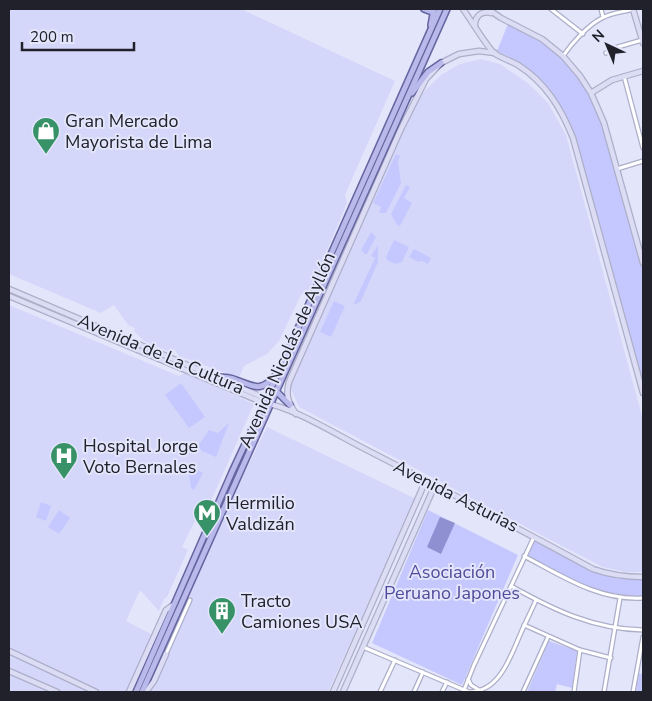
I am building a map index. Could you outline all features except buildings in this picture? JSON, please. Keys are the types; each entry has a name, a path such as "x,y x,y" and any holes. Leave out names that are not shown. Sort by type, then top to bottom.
{"main road":[{"path":"424,9 433,10 430,29"},
{"name":"Avenida Nicolás de Ayllón","path":"144,692 152,663 173,605 440,9"},
{"name":"Avenida Nicolás de Ayllón","path":"136,692 187,598 276,392 447,9"},
{"path":"405,104 422,79 441,63"},
{"path":"216,377 236,380 257,387 266,384 279,372"},
{"path":"276,392 290,405"},
{"path":"144,659 152,663"}],"street":[{"path":"463,9 495,53"},
{"path":"488,9 542,39 563,56 591,93 604,123 643,263"},
{"path":"551,9 583,34"},
{"path":"601,9 603,18"},
{"path":"563,56 583,34 603,18 634,9 643,42 612,49 606,53"},
{"path":"476,27 477,18 480,14 484,12 493,13"},
{"path":"441,63 468,52 495,53 518,65 532,76 550,94 564,115 573,138 643,393"},
{"name":"Avenida Nicolás de Ayllón","path":"290,405 287,395 289,382 359,222 423,84 441,63"},
{"path":"591,93 612,80 643,71"},
{"path":"624,76 643,148"},
{"path":"618,169 643,161"},
{"name":"Avenida de La Cultura","path":"9,290 266,401"},
{"name":"Avenida de La Cultura","path":"9,296 216,377 271,404"},
{"name":"Avenida Asturias","path":"271,404 296,414 436,485 593,569 611,575 643,577"},
{"path":"290,405 296,414"},
{"path":"333,692 426,480"},
{"path":"343,692 436,485"},
{"path":"464,690 534,536"},
{"name":"Avenida Asturias","path":"524,556 586,589 620,598 643,598"},
{"path":"511,586 536,600 582,620 616,628 643,630"},
{"name":"Avenida Nicolás de Ayllón","path":"144,692 154,681 188,607 187,598"},
{"path":"604,692 620,598"},
{"path":"363,647 469,692 480,691 487,688 501,674 536,600"},
{"path":"129,692 166,610 173,605"},
{"path":"524,625 580,650 611,658"},
{"path":"523,692 548,637"},
{"path":"634,692 643,637"},
{"path":"574,692 580,650"},
{"path":"9,652 96,692"},
{"path":"380,692 395,660"},
{"path":"9,671 57,692"},
{"path":"414,692 423,672"},
{"path":"468,679 480,691"},
{"path":"442,692 447,682"}],"shaded area":[{"path":"9,9 241,9 395,81 345,195 347,203 311,288 301,295 279,341 267,354 244,366 239,378 179,356 174,349 170,352 144,341 134,331 135,328 128,325 114,305 101,313 9,274"},
{"path":"481,59 500,64 529,84 548,103 566,135 643,420 643,572 625,572 603,567 562,546 299,407 290,387 418,97 441,75 460,64"},
{"path":"9,305 179,376 185,373 254,404 202,521 196,519 182,547 188,550 159,611 140,590 126,621 151,634 166,633 267,427 416,499 328,692 9,692"},
{"path":"440,517 455,523 441,554 427,547"}],"green space":[{"path":"508,24 542,42 563,58 589,93 601,120 643,270 643,392 572,128 559,103 542,82 522,65 497,51"},
{"path":"396,154 400,156 398,162 401,183 386,213 379,213 381,207 373,203"},
{"path":"406,185 410,187 404,198 412,203 400,226 397,225 391,214"},
{"path":"371,232 376,237 367,254 365,254 361,250"},
{"path":"394,240 409,247 402,262 395,264 387,260 386,257"},
{"path":"378,245 378,262 361,301 355,305 354,303 375,258 371,256"},
{"path":"414,249 431,258 428,264 422,261 418,262 409,257"},
{"path":"334,301 345,306 331,337 320,332"},
{"path":"181,383 205,417 189,428 165,395"},
{"path":"229,423 216,457 202,451 198,446 209,430 218,433"},
{"path":"191,466 203,473 194,490 191,488 188,467"},
{"path":"41,502 51,506 46,521 36,517"},
{"path":"59,510 70,518 59,534 48,527"},
{"name":"Asociación Peruano Japones","path":"428,510 518,555 462,685 372,643"},
{"path":"534,540 597,573 619,579 643,579 643,596 610,593 582,584 555,571 526,555"},
{"path":"549,641 577,651 572,688 557,684 555,692 527,692"},
{"path":"638,673 643,674 643,692 636,692"}],"place":[{"name":"Gran Mercado Mayorista de Lima","path":"46,155"},
{"name":"Hospital Jorge Voto Bernales","path":"64,480"},
{"name":"Hermilio Valdizán","path":"207,537"},
{"name":"Tracto Camiones USA","path":"222,635"}]}
